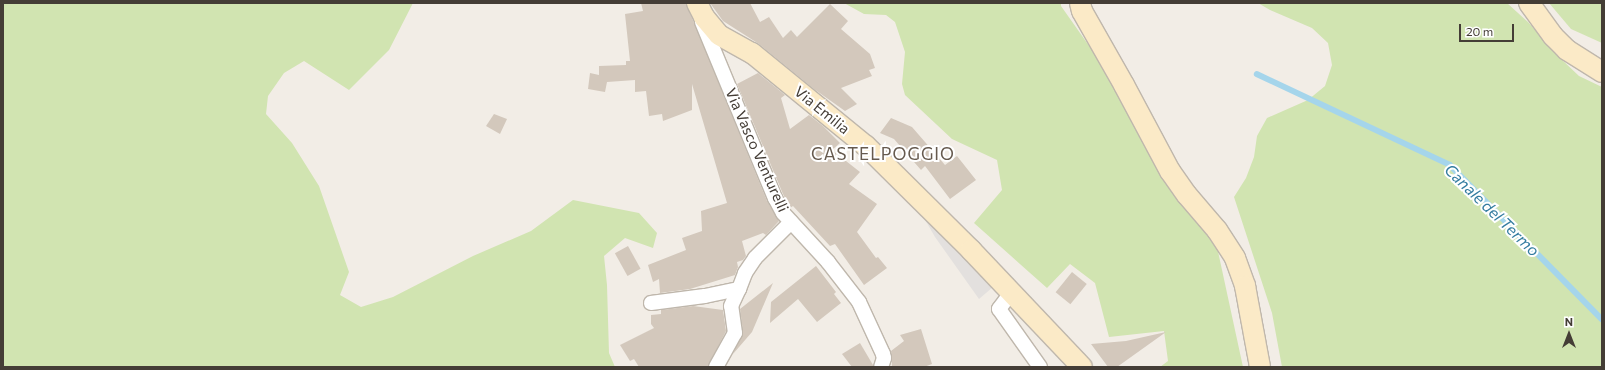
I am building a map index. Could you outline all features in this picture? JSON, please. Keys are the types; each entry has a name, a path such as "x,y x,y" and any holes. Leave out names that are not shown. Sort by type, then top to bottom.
{"main road":[{"name":"Via Emilia","path":"696,3 704,17 719,34 752,53 866,146 971,250 1082,367"},
{"path":"1080,3 1082,12 1124,85 1170,171 1187,195 1217,230 1235,258 1245,286 1260,367"},
{"path":"1529,3 1553,36 1566,50 1602,72"}],"street":[{"name":"Via Vasco Venturelli","path":"696,3 775,198 783,213 828,262 859,302 884,358 881,367"},
{"path":"716,367 735,333 732,306 745,273 755,258 791,222"},
{"path":"651,303 705,296 739,289"},
{"path":"1011,293 999,308 1040,367"}],"green space":[{"path":"3,3 413,3 389,50 349,90 304,61 284,73 268,96 266,114 292,143 319,186 349,272 340,295 361,307 393,297 473,256 531,231 573,200 639,213 657,233 653,248 625,238 604,256 607,285 609,353 615,367 3,367"},
{"path":"844,3 1061,3 1061,6 1211,219 1243,367 1160,367 1168,361 1164,331 1109,337 1095,283 1070,264 1047,288 974,223 1002,190 997,160 952,139 905,95 902,84 905,52 895,22 886,15 864,14"},
{"path":"1258,3 1507,3 1528,22 1559,57 1579,76 1602,87 1602,367 1282,367 1272,313 1234,197 1246,178 1254,157 1257,136 1267,118 1308,100 1325,86 1332,65 1328,43 1312,28 1270,10"},
{"path":"1549,3 1602,3 1602,43 1571,29"}],"shaded area":[{"path":"927,214 1005,292 1002,298 993,287 979,299 935,237 924,218"}],"building":[{"path":"641,3 686,3 767,201 779,221 766,235 763,233 742,241 746,256 743,260 737,262 738,267 735,275 690,289 660,293 659,279 653,282 648,265 686,250 682,238 702,231 701,211 727,203 692,84 692,110 663,121 662,114 649,116 646,91 635,92 635,80 607,82 605,92 588,89 590,73 599,75 599,66 626,65 626,61 630,61 625,14 643,11"},
{"path":"710,3 750,3 760,22 769,17 783,38 791,30 797,37 830,4 848,21 841,29 870,54 875,68 869,70 872,76 841,88 857,104 845,111 814,89 759,44 723,21"},
{"path":"758,73 785,95 781,98 790,129 809,115 823,126 840,143 832,150 860,172 849,184 877,204 857,232 876,258 878,257 887,268 864,285 835,244 830,246 793,206 790,208 783,194 737,84"},
{"path":"494,114 507,119 500,134 486,126"},
{"path":"891,118 912,127 945,165 957,156 976,180 950,199 925,166 921,170 894,139 880,133"},
{"path":"628,246 641,269 627,276 615,253"},
{"path":"816,266 836,292 834,294 841,303 817,322 798,299 770,323 771,302"},
{"path":"1072,272 1087,284 1070,304 1056,292"},
{"path":"773,283 752,332 733,354 743,332 740,309"},
{"path":"693,306 723,310 726,331 708,367 639,367 634,359 630,361 620,345 654,328 651,324 651,315 661,314 661,310"},
{"path":"921,329 932,364 924,367 892,367 891,351 904,341 900,335"},
{"path":"1166,332 1117,367 1108,367 1091,344 1126,341"},
{"path":"860,343 873,367 852,367 842,354"}],"waterway":[{"name":"Canale del Termo","path":"1257,74 1450,165 1602,319"}],"district":[{"name":"CASTELPOGGIO","path":"883,154"}]}
